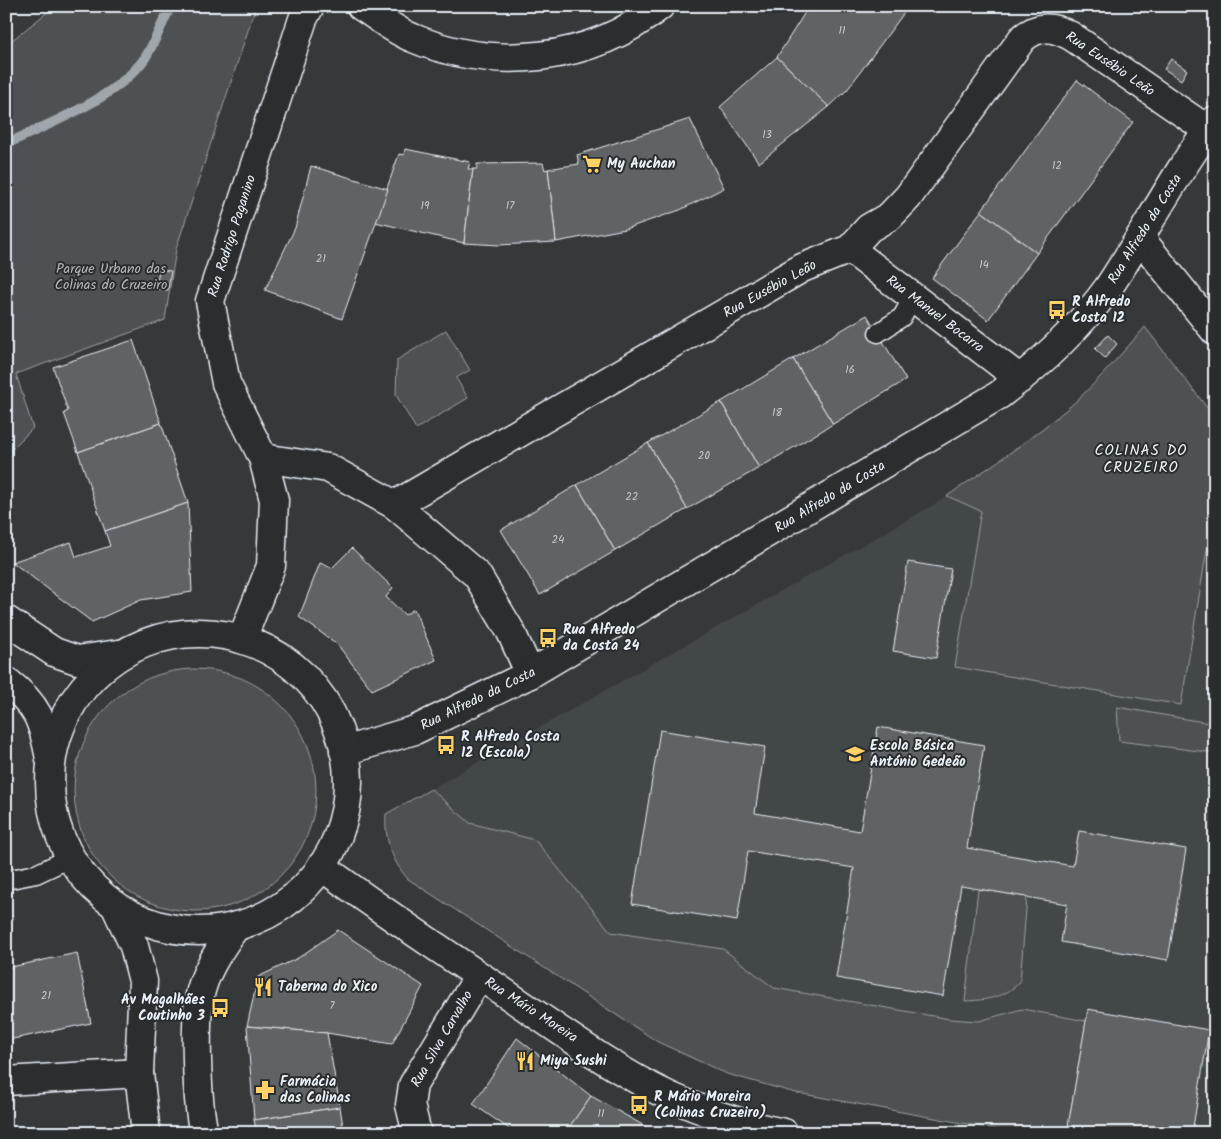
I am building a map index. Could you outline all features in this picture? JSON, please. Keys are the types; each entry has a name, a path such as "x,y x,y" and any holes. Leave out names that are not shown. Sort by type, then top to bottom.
{"street":[{"name":"Rua Rodrigo Paganino","path":"242,639 271,566 274,500 263,458 226,383 210,301 303,19 310,6"},
{"path":"361,6 411,37 433,45 484,56 511,57 549,55 588,47 624,30 660,6"},
{"name":"Rua Eusébio Leão","path":"395,505 802,268 850,248 869,228 890,216 908,197 1022,39 1030,32 1043,28 1058,29 1211,125"},
{"name":"Rua Alfredo da Costa","path":"344,751 415,730 530,674 964,417 1020,379 1082,318 1107,289 1211,125"},
{"path":"1140,238 1215,331"},
{"name":"Rua Manuel Bocarra","path":"850,248 1020,379"},
{"path":"263,458 328,468 395,505 477,575 511,632 530,674"},
{"path":"6,620 54,652 77,660 122,653"},
{"path":"6,681 22,693 38,711 44,726 51,761 51,803 63,842 85,877 115,905 140,921 179,934 202,934 260,918 281,906 311,880 333,848 345,811 348,772 344,751 323,699 298,669 265,647 228,634 190,632 155,638 122,653 94,675 76,696 62,722 51,761"},
{"name":"Rua Mário Moreira","path":"321,866 379,910 624,1071 668,1095 711,1114 784,1133"},
{"path":"115,905 134,946 143,982 139,1073 146,1133"},
{"path":"204,1133 197,1045 201,988 213,961 236,926"},
{"name":"Rua Silva Carvalho","path":"417,1133 410,1105 413,1086 479,976"},
{"path":"6,1081 139,1073"}],"lane":[{"path":"878,333 902,318 913,297"},
{"path":"6,880 36,874 72,857"}],"shaded area":[{"name":"Escola Básica António Gedeão","path":"1145,327 1215,418 1215,1133 1017,1133 792,1092 727,1074 691,1059 632,1027 402,873 386,836 386,814 935,504 995,463 1074,403 1106,372"}],"green space":[{"name":"Parque Urbano das Colinas do Cruzeiro","path":"55,6 256,6 176,249 165,320 16,374 33,428 6,455 6,45"},
{"path":"1145,327 1215,418 1215,553 1207,549 1181,705 955,667 981,511 947,496 996,463 1059,416 1102,375"},
{"path":"446,330 470,370 456,378 468,398 416,429 396,395 397,360"},
{"path":"183,669 207,669 230,674 252,683 281,704 296,723 307,744 314,766 316,790 314,814 307,836 296,857 281,876 252,897 230,906 207,911 183,911 160,906 138,897 118,884 101,867 88,847 79,825 74,802 74,778 79,755 88,733 101,713 118,696 138,683 160,674"},
{"path":"1117,707 1215,724 1215,753 1119,741"},
{"path":"431,789 470,823 535,840 611,932 723,949 774,988 950,1019 979,1021 1022,1009 1086,1021 1067,1133 1017,1133 792,1092 727,1074 658,1042 408,879 393,857 390,849 386,831 386,814"},
{"path":"978,889 1027,897 1020,982 1001,995 981,1000 965,1001"}],"building":[{"path":"809,6 909,6 847,90 829,107 777,57"},
{"path":"777,57 829,107 759,163 720,107"},
{"path":"1171,59 1187,70 1181,80 1164,69"},
{"path":"1077,80 1133,122 1037,253 981,211"},
{"path":"690,119 724,188 680,210 625,229 556,242 548,169 579,164 577,155"},
{"path":"405,149 470,162 468,169 473,169 464,243 375,222 399,154 404,155"},
{"path":"543,163 545,170 548,169 556,242 499,245 464,243 473,169 477,169 477,164"},
{"path":"311,166 388,189 342,319 265,290 295,228"},
{"path":"981,211 1037,253 988,320 932,278"},
{"path":"159,270 171,271 168,290 156,289"},
{"path":"867,315 906,380 833,424 793,359"},
{"path":"1108,335 1117,344 1105,358 1095,349"},
{"path":"133,340 161,423 78,452 64,413 68,411 53,367"},
{"path":"793,359 833,424 759,468 721,402"},
{"path":"721,402 759,468 687,509 648,443"},
{"path":"161,423 188,503 105,531 78,452"},
{"path":"648,443 687,509 615,551 577,485"},
{"path":"577,485 615,551 540,595 501,530"},
{"path":"188,503 192,592 141,600 92,622 12,562 71,542 76,557 110,546 105,531"},
{"path":"352,548 393,588 386,597 405,615 414,609 436,660 372,690 337,644 299,617 320,563 332,568"},
{"path":"908,562 951,569 936,658 893,651"},
{"path":"878,727 984,745 967,848 1073,866 1079,831 1186,849 1168,960 1061,942 1067,904 961,886 943,996 836,978 854,868 748,851 737,921 632,904 660,730 765,747 755,813 860,831"},
{"path":"338,930 423,986 392,1044 327,1033 247,1026 258,977 298,958"},
{"path":"77,953 91,1023 8,1040 6,1029 6,968"},
{"path":"1088,1009 1209,1030 1192,1133 1109,1133 1068,1126"},
{"path":"247,1026 327,1033 340,1107 254,1120"},
{"path":"517,1038 591,1096 565,1133 515,1133 473,1104"},
{"path":"591,1096 657,1133 565,1133"},
{"path":"340,1107 344,1133 257,1133 254,1120"}],"waterway":[{"path":"6,144 100,98 133,73 152,46 171,6"}],"place":[{"name":"My Auchan","path":"592,164"},
{"name":"R Alfredo Costa 12","path":"1057,310"},
{"name":"Rua Alfredo da Costa 24","path":"548,638"},
{"name":"R Alfredo Costa 12 (Escola)","path":"446,745"},
{"name":"Escola Básica António Gedeão","path":"855,754"},
{"name":"Taberna do Xico","path":"263,987"},
{"name":"Av Magalhães Coutinho 3","path":"220,1008"},
{"name":"Miya Sushi","path":"525,1061"},
{"name":"Farmácia das Colinas","path":"265,1090"},
{"name":"R Mário Moreira (Colinas Cruzeiro)","path":"639,1105"}],"district":[{"name":"COLINAS DO CRUZEIRO","path":"1141,460"}]}
